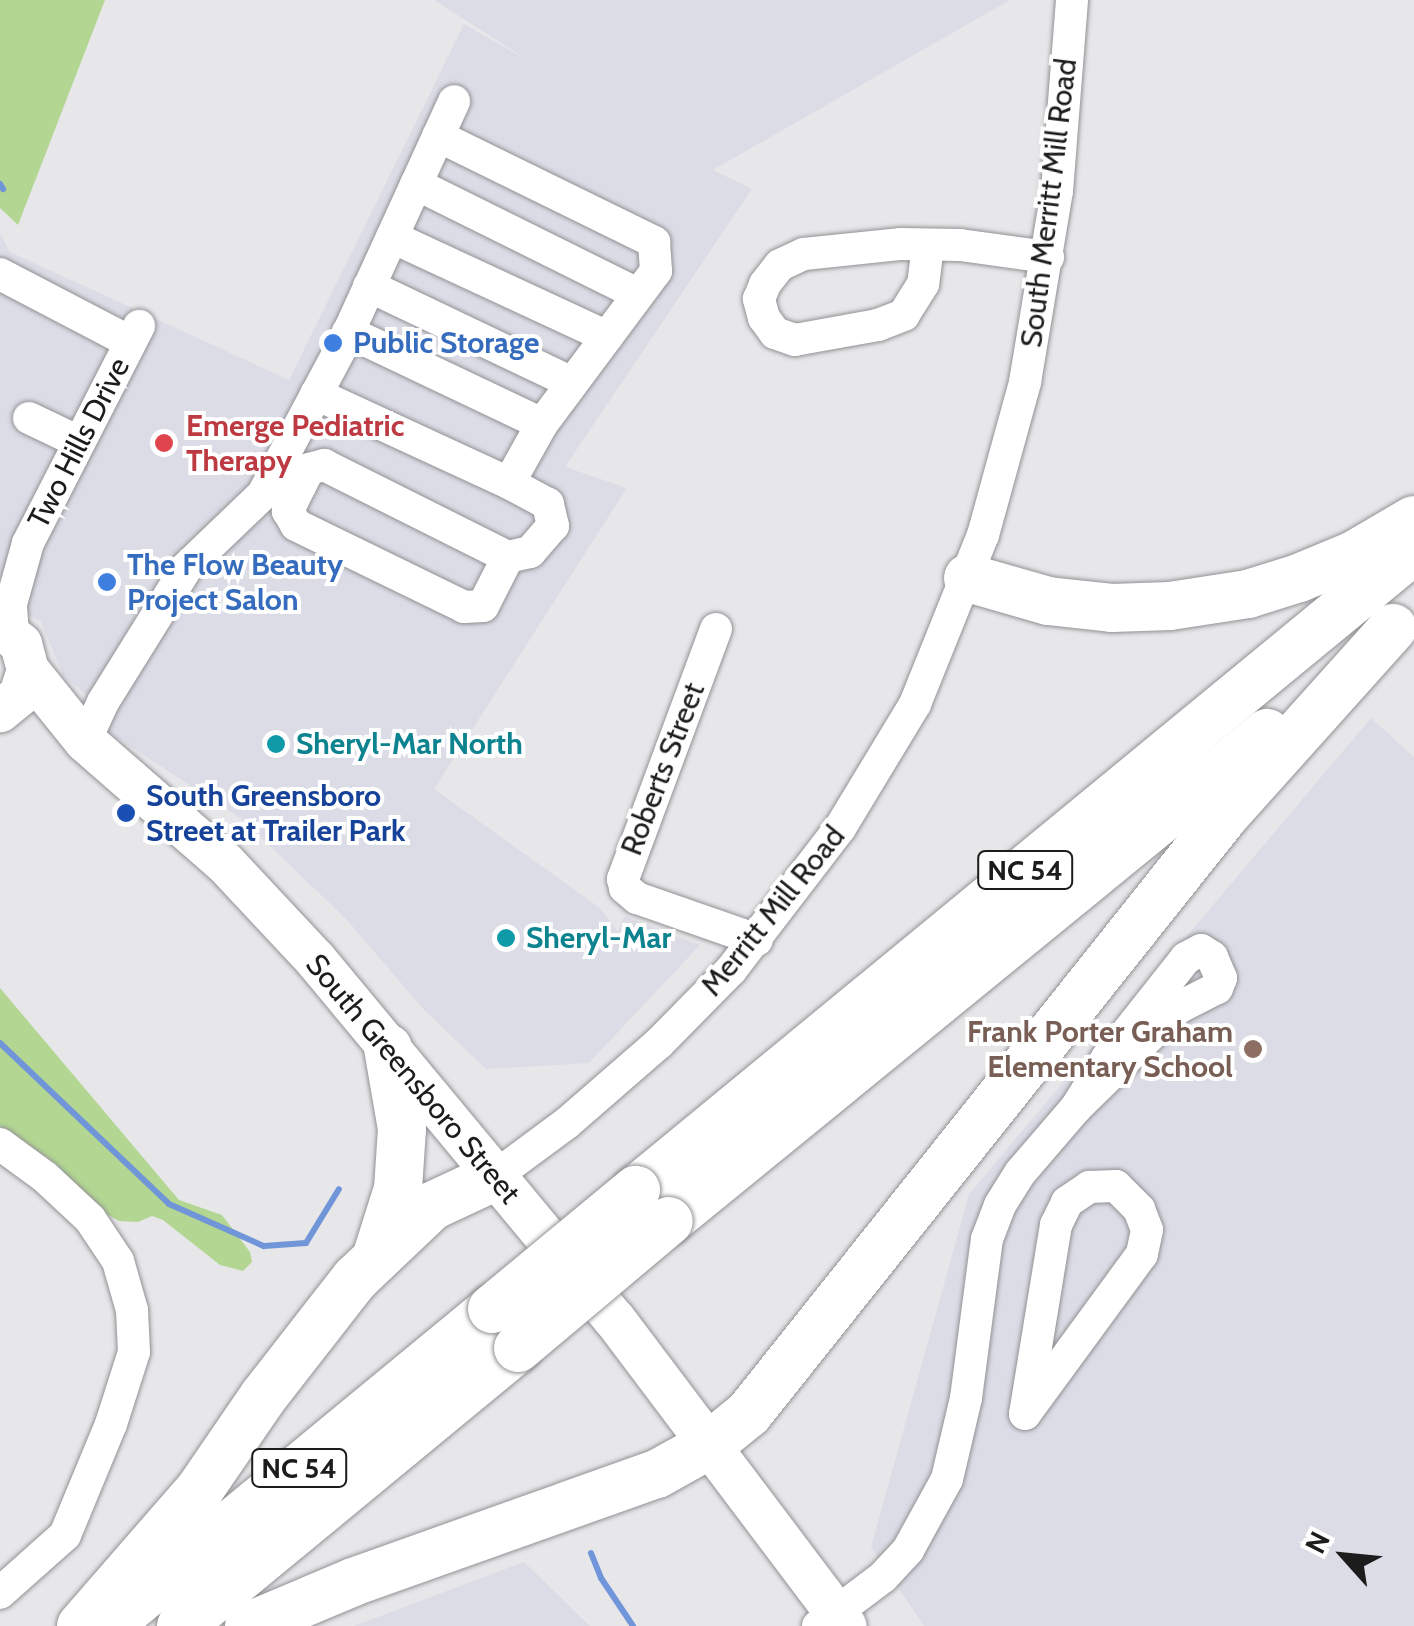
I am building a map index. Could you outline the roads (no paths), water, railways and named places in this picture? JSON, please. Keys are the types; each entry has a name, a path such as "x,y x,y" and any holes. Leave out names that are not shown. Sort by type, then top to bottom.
{"highway":[{"path":"968,578 1048,600 1112,608 1170,606 1248,594 1299,578 1354,555 1414,520"},
{"name":"NC 54","path":"181,1626 518,1348 652,1206 1414,550"},
{"path":"249,1626 353,1582 656,1474 711,1444 764,1397 1202,844 1404,619"},
{"name":"NC 54","path":"106,1626 492,1309 652,1206 1404,619"},
{"path":"377,1255 398,1189 402,1129 388,1048"},
{"path":"80,1626 180,1515 263,1397 377,1255 432,1206 494,1177"}],"main road":[{"name":"South Greensboro Street","path":"14,644 85,741 226,864 315,959 616,1320 711,1444 834,1622"},
{"path":"0,711 20,695 14,644"},
{"name":"South Greensboro Street","path":"0,711 85,741"}],"street":[{"name":"South Merritt Mill Road","path":"968,578 1025,382 1048,256 1072,0"},
{"path":"454,101 316,394 287,479 288,511 296,524 464,607 482,606 508,557"},
{"path":"438,136 654,242 656,271 542,424 509,484"},
{"path":"416,184 638,294"},
{"path":"392,237 606,337"},
{"path":"928,245 923,284 904,315 878,325 795,340 775,333 764,318 759,299 780,265 804,254 928,245 1048,256"},
{"name":"Two Hills Drive","path":"0,274 135,334 28,543 10,604 14,644"},
{"path":"369,286 572,383"},
{"path":"348,332 542,424"},
{"path":"85,741 103,702 188,567 263,494 287,479 324,465 508,557 530,552 553,526 548,504 316,394"},
{"path":"28,418 80,442"},
{"name":"Two Hills Drive","path":"0,574 28,543"},
{"name":"Merritt Mill Road","path":"494,1177 568,1123 659,1044 757,940 876,772 915,704 968,578"},
{"name":"Roberts Street","path":"716,629 623,879 625,888 637,898 757,940"},
{"path":"834,1622 908,1550 947,1479 966,1398 988,1239 1020,1173 1076,1108 1178,1008 1216,988 1221,978 1212,956 1202,950 1186,958 1107,1058 1076,1108"},
{"path":"0,1144 90,1219 118,1261 132,1310 134,1352 112,1424 65,1535 0,1593"},
{"path":"1116,1186 1139,1209 1148,1230 1142,1254 1025,1414 1056,1225 1068,1202 1090,1187 1116,1186"}],"waterway":[{"path":"0,184 3,189"},
{"path":"0,1043 169,1204 264,1246 306,1243 339,1189"},
{"path":"591,1553 601,1578 633,1626"}],"place":[{"name":"Public Storage","path":"333,343"},
{"name":"Emerge Pediatric Therapy","path":"164,443"},
{"name":"The Flow Beauty Project Salon","path":"107,582"},
{"name":"Sheryl-Mar North","path":"276,744"},
{"name":"South Greensboro Street at Trailer Park","path":"126,813"},
{"name":"Sheryl-Mar","path":"506,938"},
{"name":"Frank Porter Graham Elementary School","path":"1253,1049"}]}
